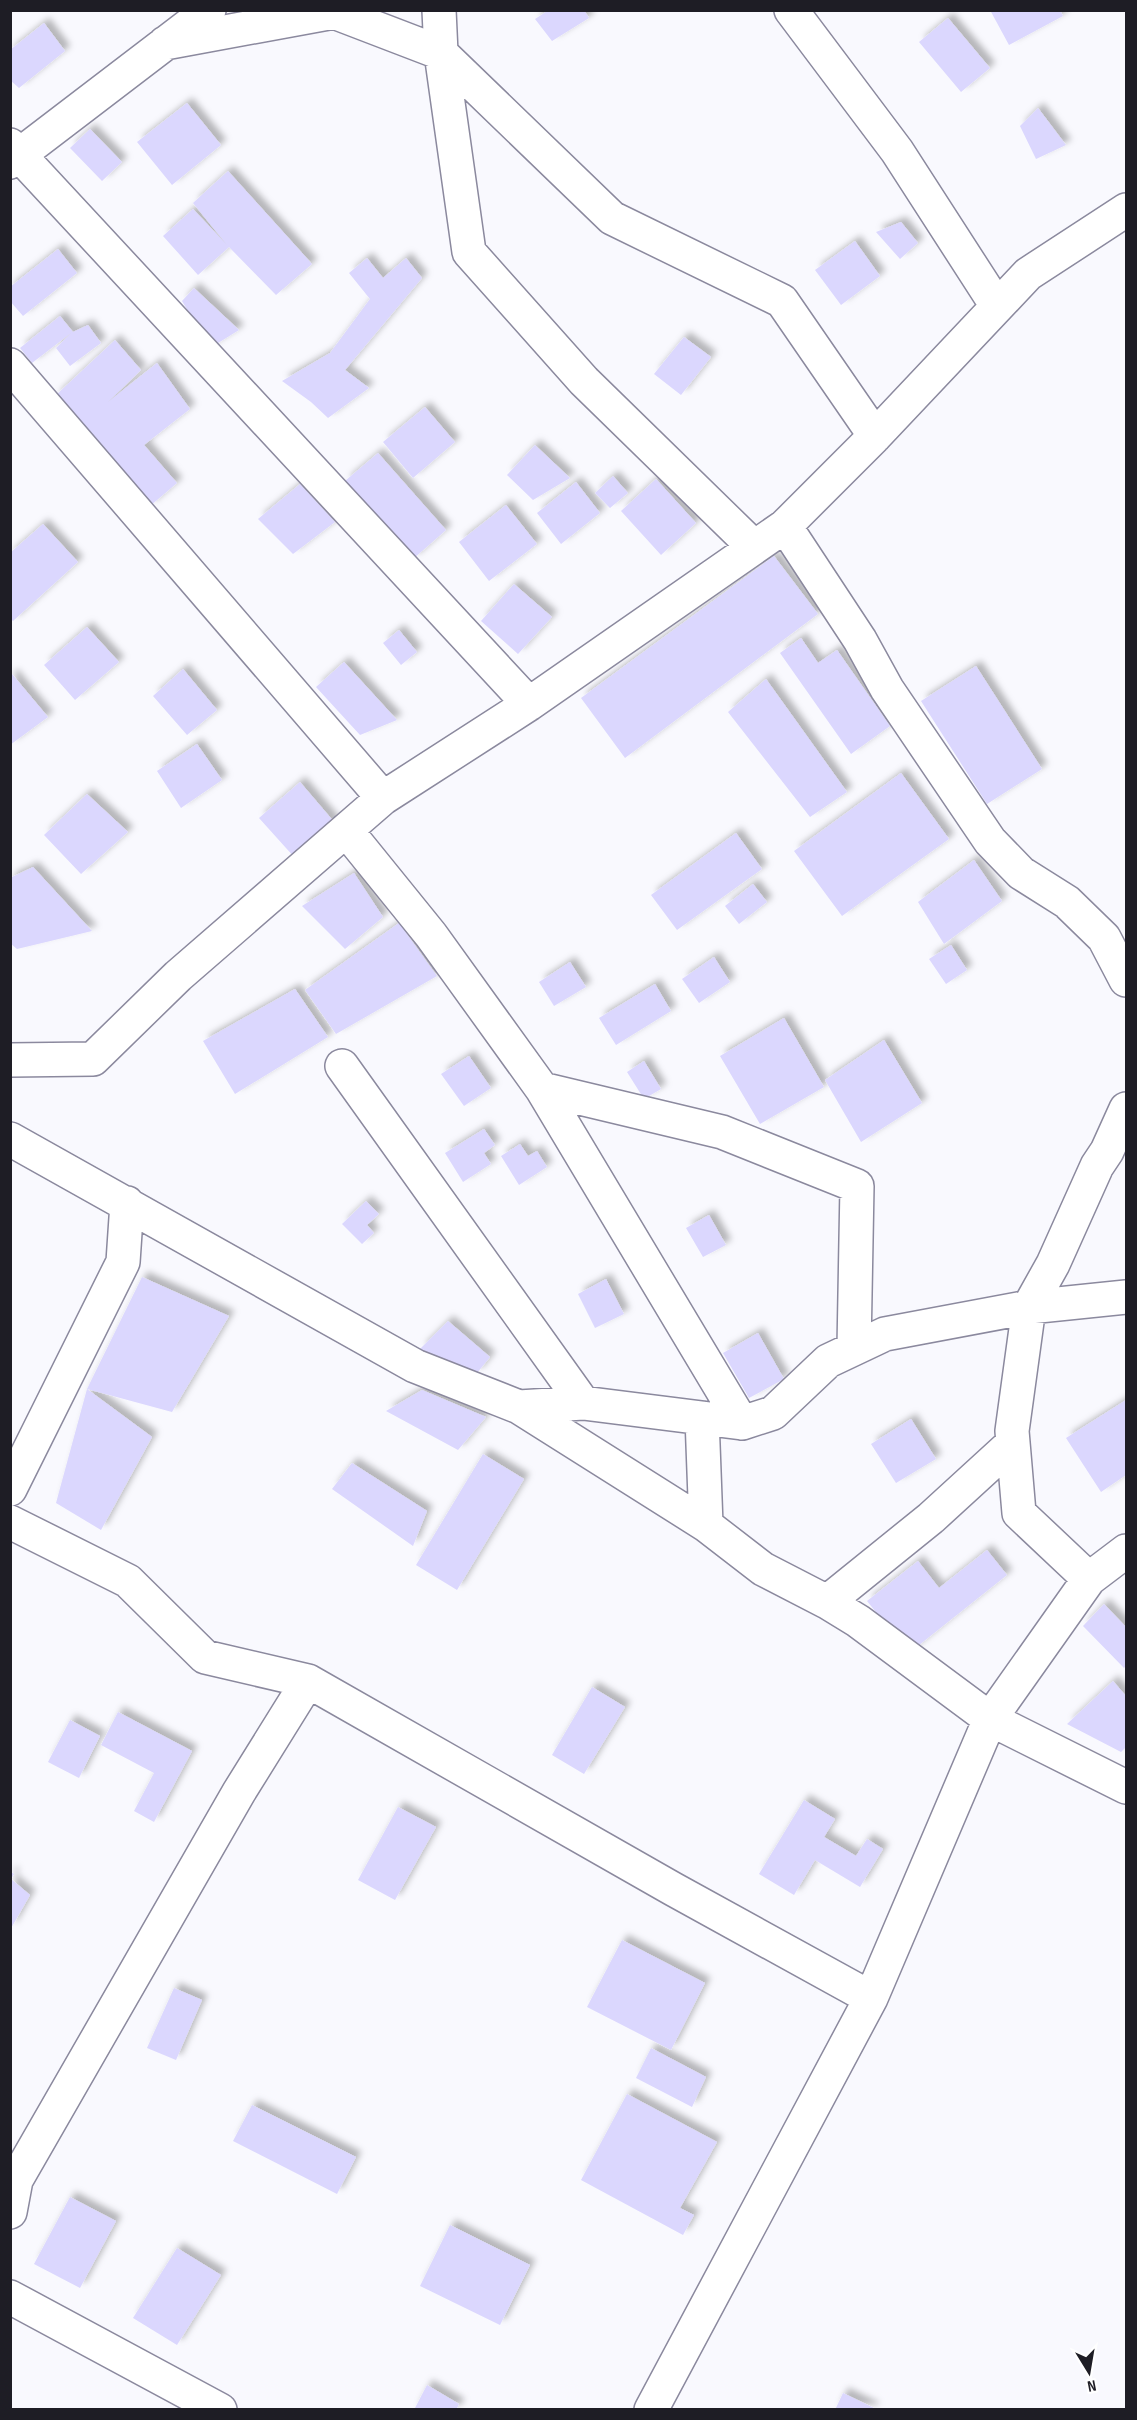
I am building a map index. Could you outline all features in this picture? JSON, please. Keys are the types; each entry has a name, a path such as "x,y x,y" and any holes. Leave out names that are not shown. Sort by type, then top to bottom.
{"street":[{"path":"209,10 13,154 529,704"},
{"path":"439,10 441,52 469,252 584,381 753,547"},
{"path":"791,10 897,151 997,306"},
{"path":"165,43 334,12 441,52 612,218 782,301 875,436"},
{"path":"10,1060 93,1059 178,976 383,798 529,704 785,526 875,436 1028,274 1126,210"},
{"path":"10,365 383,798"},
{"path":"785,526 860,640 887,689 990,840 1021,873 1067,902 1104,938 1126,980"},
{"path":"346,830 431,935 542,1089 742,1423"},
{"path":"342,1066 583,1403"},
{"path":"542,1089 722,1132 857,1186 854,1348"},
{"path":"1089,1579 1019,1513 1012,1431 1029,1307 1053,1264 1097,1166 1107,1151 1126,1109"},
{"path":"10,1139 415,1366 519,1407 706,1525 763,1569 858,1621 990,1719 1126,1786"},
{"path":"10,1489 123,1262 127,1203"},
{"path":"123,1262 174,1230"},
{"path":"519,1407 583,1403 742,1423 773,1413 828,1361 885,1334 1029,1307 1126,1297"},
{"path":"702,1419 706,1525"},
{"path":"827,1602 931,1518 1013,1443"},
{"path":"10,1522 128,1581 206,1656 308,1681 663,1883 871,1998"},
{"path":"651,2409 871,1998 990,1719 1089,1579 1126,1551"},
{"path":"10,2212 16,2180 239,1792 308,1681"},
{"path":"10,2297 220,2409"}],"building":[{"path":"549,10 584,10 589,18 552,41 535,19"},
{"path":"990,10 1060,10 1063,16 1009,45"},
{"path":"948,18 990,68 961,92 919,42"},
{"path":"44,23 65,51 19,88 10,80 10,50"},
{"path":"187,103 221,145 172,185 137,142"},
{"path":"1038,108 1066,145 1036,159 1020,126"},
{"path":"90,129 122,162 102,181 70,148"},
{"path":"228,171 312,264 276,295 229,247 198,275 163,236 193,209 227,245 193,203"},
{"path":"901,222 918,243 900,259 876,232"},
{"path":"855,241 880,276 841,305 815,270"},
{"path":"58,249 77,273 23,316 10,301 10,287"},
{"path":"367,258 383,278 406,258 422,278 345,370 369,388 328,418 311,402 282,381 330,353 370,299 349,273"},
{"path":"194,288 239,330 210,348 182,301"},
{"path":"60,316 73,332 88,325 101,343 70,366 56,348 71,333 32,363 20,348"},
{"path":"684,337 711,357 681,395 654,374"},
{"path":"115,340 141,370 108,402 157,363 190,409 144,445 177,483 150,506 55,396"},
{"path":"425,407 455,442 413,478 383,442"},
{"path":"535,445 570,478 533,500 507,475"},
{"path":"378,453 446,530 413,559 345,481"},
{"path":"613,476 628,493 610,508 595,493"},
{"path":"656,479 696,523 661,555 621,511"},
{"path":"576,482 600,513 561,544 537,513"},
{"path":"300,484 335,522 293,554 258,519"},
{"path":"506,505 537,544 489,581 459,542"},
{"path":"43,524 78,562 13,621 10,618 10,553"},
{"path":"774,556 818,614 625,758 581,698"},
{"path":"514,584 552,617 518,654 481,621"},
{"path":"87,627 119,662 75,700 44,665"},
{"path":"399,630 417,652 401,665 383,643"},
{"path":"801,638 818,663 837,650 890,726 851,754 780,653"},
{"path":"344,662 397,720 360,735 316,687"},
{"path":"976,666 1042,769 987,804 921,701"},
{"path":"183,669 217,710 187,735 153,696"},
{"path":"12,674 48,717 10,745 10,676"},
{"path":"766,679 847,792 810,817 728,712"},
{"path":"197,744 222,780 181,808 157,771"},
{"path":"901,773 949,839 842,916 794,851"},
{"path":"300,782 335,823 295,858 259,818"},
{"path":"87,794 128,832 81,874 44,835"},
{"path":"736,833 762,869 677,930 651,895"},
{"path":"974,860 1002,901 944,944 918,902"},
{"path":"33,867 92,931 17,949 10,943 10,878"},
{"path":"354,873 383,917 345,949 302,906"},
{"path":"753,884 767,902 739,924 725,906"},
{"path":"399,923 437,976 336,1034 305,990"},
{"path":"951,945 967,970 946,984 929,959"},
{"path":"714,957 730,982 699,1003 682,979"},
{"path":"570,962 586,987 554,1006 539,982"},
{"path":"655,984 671,1011 616,1045 599,1018"},
{"path":"295,989 328,1037 235,1094 203,1041"},
{"path":"784,1018 824,1087 760,1124 720,1056"},
{"path":"884,1040 922,1103 861,1142 825,1080"},
{"path":"469,1056 491,1088 464,1106 441,1074"},
{"path":"644,1061 661,1089 644,1099 627,1072"},
{"path":"484,1129 495,1145 484,1153 491,1164 463,1182 445,1153"},
{"path":"520,1144 528,1156 537,1151 547,1167 519,1185 501,1156"},
{"path":"366,1201 379,1214 367,1225 374,1233 362,1244 342,1224"},
{"path":"709,1215 726,1245 703,1257 686,1228"},
{"path":"142,1277 229,1316 172,1412 87,1389"},
{"path":"606,1279 624,1314 595,1328 578,1294"},
{"path":"448,1321 490,1357 477,1373 420,1349"},
{"path":"758,1333 784,1379 749,1398 723,1353"},
{"path":"87,1389 152,1437 101,1530 56,1503"},
{"path":"422,1390 486,1417 458,1450 386,1411"},
{"path":"1126,1400 1126,1475 1101,1492 1066,1438"},
{"path":"911,1419 936,1459 896,1483 871,1444"},
{"path":"483,1454 524,1479 457,1590 416,1565"},
{"path":"352,1463 427,1511 413,1546 332,1489"},
{"path":"987,1550 1007,1575 909,1653 867,1601 918,1561 939,1588"},
{"path":"1104,1604 1126,1627 1126,1666 1124,1668 1083,1626"},
{"path":"1113,1681 1126,1696 1126,1747 1121,1752 1067,1724"},
{"path":"592,1687 625,1707 584,1774 552,1755"},
{"path":"118,1712 192,1751 154,1822 134,1811 154,1773 101,1745"},
{"path":"70,1720 100,1736 79,1778 48,1762"},
{"path":"804,1800 835,1819 824,1837 856,1856 867,1839 883,1849 860,1887 815,1860 794,1895 759,1874"},
{"path":"398,1807 436,1827 395,1900 358,1880"},
{"path":"10,1871 14,1874 11,1879 30,1895 10,1930"},
{"path":"622,1940 705,1983 671,2050 587,2007"},
{"path":"174,1988 202,2000 176,2060 147,2048"},
{"path":"651,2048 706,2077 692,2107 636,2078"},
{"path":"627,2094 717,2142 680,2208 694,2215 683,2235 581,2180"},
{"path":"252,2105 356,2157 337,2194 233,2141"},
{"path":"70,2197 116,2221 80,2288 34,2264"},
{"path":"450,2225 530,2265 500,2325 420,2286"},
{"path":"177,2248 221,2275 177,2345 133,2318"},
{"path":"427,2385 459,2404 456,2410 414,2410"},
{"path":"843,2393 874,2408 873,2410 835,2410"}]}
